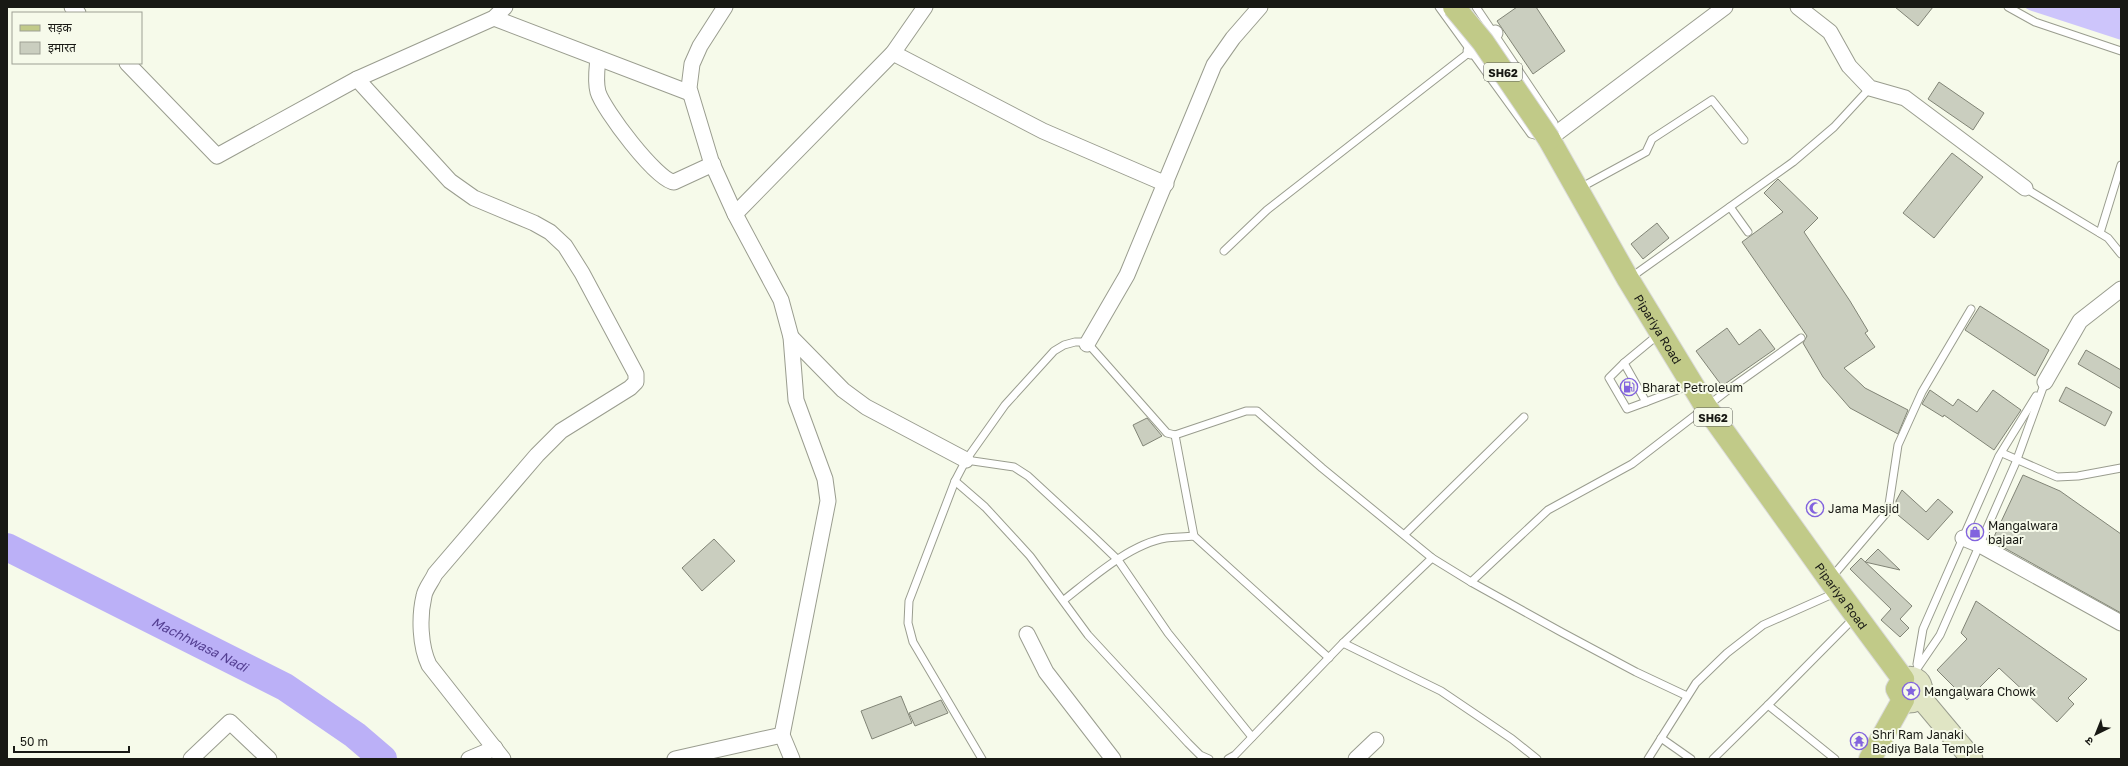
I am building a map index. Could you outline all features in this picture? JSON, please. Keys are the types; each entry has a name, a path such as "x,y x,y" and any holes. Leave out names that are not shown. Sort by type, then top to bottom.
{"main road":[{"name":"Pipariya Road","path":"1454,7 1483,42 1549,139 1628,279 1706,407 1856,616 1910,674"},
{"path":"1910,674 1897,689 1899,695 1911,699 1969,756"},
{"path":"1872,758 1911,699"}],"street":[{"path":"128,64 217,156 357,79 494,18 504,7"},
{"path":"725,7 700,46 692,64 689,75 690,93 712,164 735,214 781,300 791,337 796,400 825,479 828,501 782,735 792,759"},
{"path":"735,214 893,53 925,7"},
{"path":"1087,344 1127,275 1166,184 1214,65 1233,38 1260,7"},
{"path":"1549,139 1724,7"},
{"path":"1798,7 1830,32 1849,66 1870,88 1905,98 2025,188"},
{"path":"494,18 690,93"},
{"path":"1471,51 1495,33"},
{"path":"893,53 1043,131 1166,184"},
{"path":"598,58 596,84 600,99 608,113 649,164 669,182 683,178 712,164"},
{"path":"357,79 450,180 474,198 534,223 550,232 565,246 582,272 636,374 636,382 630,388 561,431 537,454 435,574 424,595 421,616 424,655 429,664 499,754 469,759"},
{"path":"2044,382 2080,321 2121,289"},
{"path":"791,337 843,390 866,407 966,460"},
{"path":"1963,538 1980,544 2121,624"},
{"path":"1027,634 1046,672 1113,759"},
{"path":"191,759 230,722 269,759"},
{"path":"676,759 782,735"},
{"path":"1356,759 1376,740"}],"lane":[{"path":"1439,7 1532,134 1549,139 1554,123 1495,33 1476,7"},
{"path":"2008,7 2035,22 2121,51"},
{"path":"1224,251 1267,210 1471,51"},
{"path":"1628,279 1799,157 1834,127 1870,88"},
{"path":"1578,190 1646,152 1652,140 1712,100 1744,140"},
{"path":"2100,233 2121,165"},
{"path":"2025,188 2108,238 2121,254"},
{"path":"1730,207 1748,232"},
{"path":"1648,759 1696,683 1727,653 1763,625 1834,586 1888,511 1898,445 1922,392 1971,309"},
{"path":"1661,333 1624,363 1609,378 1627,410 1692,384"},
{"path":"1471,582 1548,510 1632,464 1706,407 1801,338"},
{"path":"982,759 913,642 908,623 909,600 955,481 966,460 1005,405 1054,351 1064,345 1075,342 1087,344 1167,433 1175,435 1246,411 1257,411 1322,468 1405,534 1432,558 1471,582 1636,672 1687,696"},
{"path":"1624,363 1646,402"},
{"path":"1910,674 1922,629 2002,453 2044,382"},
{"path":"1910,674 1940,635 2017,459 2044,382"},
{"path":"1405,534 1524,417"},
{"path":"1175,435 1194,536 1329,658"},
{"path":"2002,453 2057,477 2078,476 2121,468"},
{"path":"966,460 1014,467 1028,476 1118,560 1168,633 1252,737"},
{"path":"955,481 986,507 1030,556 1064,600 1088,635 1122,674 1200,755 1209,759"},
{"path":"1064,600 1118,560 1148,544 1165,538 1194,536"},
{"path":"1228,759 1235,756 1343,643 1432,558"},
{"path":"1713,759 1856,616"},
{"path":"1343,643 1441,691 1512,739 1537,759"},
{"path":"1768,705 1834,759"},
{"path":"1661,738 1691,759"}],"shaded area":[{"path":"2024,7 2121,7 2121,40 2029,10"}],"building":[{"path":"1517,7 1536,7 1565,51 1533,74 1497,21"},
{"path":"1895,7 1933,7 1918,26"},
{"path":"1939,82 1984,113 1973,130 1928,99"},
{"path":"1952,153 1983,177 1934,238 1903,213"},
{"path":"1778,179 1818,218 1804,232 1850,301 1868,331 1865,333 1875,347 1844,368 1865,388 1908,410 1898,434 1850,408 1823,377 1803,343 1807,336 1742,242 1783,212 1764,193"},
{"path":"1657,223 1669,238 1643,259 1631,244"},
{"path":"1980,306 2049,350 2035,376 1965,330"},
{"path":"1727,328 1739,345 1760,329 1775,349 1722,386 1696,351"},
{"path":"2086,350 2121,370 2121,389 2078,364"},
{"path":"2066,387 2112,412 2105,426 2059,401"},
{"path":"1930,390 1953,406 1958,399 1977,412 1993,390 2021,410 1994,450 1944,415 1943,417 1922,404"},
{"path":"1147,418 1162,436 1143,446 1133,425"},
{"path":"2023,475 2060,491 2121,534 2121,613 1992,541"},
{"path":"1902,490 1926,512 1938,499 1953,512 1928,540 1898,515 1896,501"},
{"path":"714,539 735,561 702,591 682,568"},
{"path":"1878,549 1900,570 1865,562"},
{"path":"1861,558 1912,606 1900,619 1909,628 1900,637 1881,620 1891,609 1850,569"},
{"path":"1976,601 2087,679 2068,698 2074,704 2057,722 1999,668 1967,700 1937,670 1967,639 1961,633"},
{"path":"901,696 912,723 872,739 861,711"},
{"path":"941,700 948,713 915,726 909,713"}],"waterway":[{"name":"Machhwasa Nadi","path":"7,547 285,687 355,735 383,759"}],"place":[{"name":"Bharat Petroleum","path":"1629,387"},
{"name":"Jama Masjid","path":"1815,508"},
{"name":"Mangalwara bajaar","path":"1975,532"},
{"name":"Mangalwara Chowk","path":"1911,691"},
{"name":"Shri Ram Janaki Badiya Bala Temple","path":"1859,741"}]}
